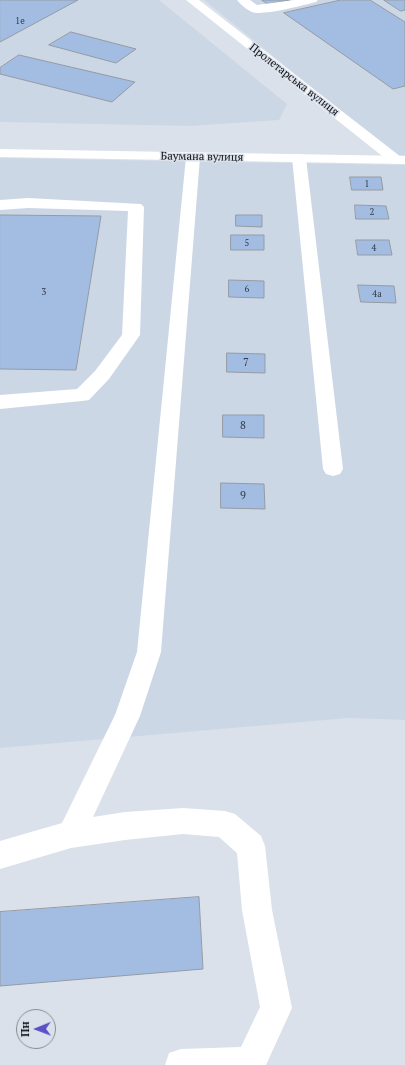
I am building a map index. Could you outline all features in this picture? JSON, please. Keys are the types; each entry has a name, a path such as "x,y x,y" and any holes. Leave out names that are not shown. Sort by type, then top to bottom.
{"street":[{"name":"Пролетарська вулиця","path":"192,0 401,160"},
{"path":"243,0 255,9 312,0"},
{"name":"Баумана вулиця","path":"0,153 401,160"},
{"path":"71,834 127,716 149,652 192,157"},
{"path":"299,158 333,469"},
{"path":"0,205 28,204 136,206 131,335 102,375 82,395 0,402"},
{"path":"0,855 71,834 125,826 183,821 225,824 251,846 257,910 276,1008 250,1063 181,1065"}],"shaded area":[{"path":"0,0 159,0 287,104 279,120 189,126 0,122"},
{"path":"204,0 405,0 405,155 395,155"},
{"path":"0,158 405,165 405,720 349,718 0,748"}],"building":[{"path":"0,0 78,0 0,42"},
{"path":"262,0 290,0 268,4"},
{"path":"341,0 370,0 405,22 405,86 393,89 284,13"},
{"path":"384,0 405,0 405,10 401,11"},
{"path":"71,32 136,49 116,63 49,45"},
{"path":"19,55 135,82 112,102 0,74 0,68"},
{"path":"350,177 381,177 383,190 352,190"},
{"path":"355,205 386,206 389,219 356,219"},
{"path":"0,215 101,216 76,370 0,369"},
{"path":"236,215 262,215 262,227 236,226"},
{"path":"231,235 264,235 264,250 231,250"},
{"path":"356,240 389,240 392,255 358,255"},
{"path":"229,280 264,281 264,298 229,297"},
{"path":"358,285 394,286 396,303 361,302"},
{"path":"227,353 265,354 265,373 227,372"},
{"path":"223,415 264,415 264,438 223,437"},
{"path":"221,483 264,484 265,509 221,508"},
{"path":"199,897 203,969 0,986 0,912"}]}
